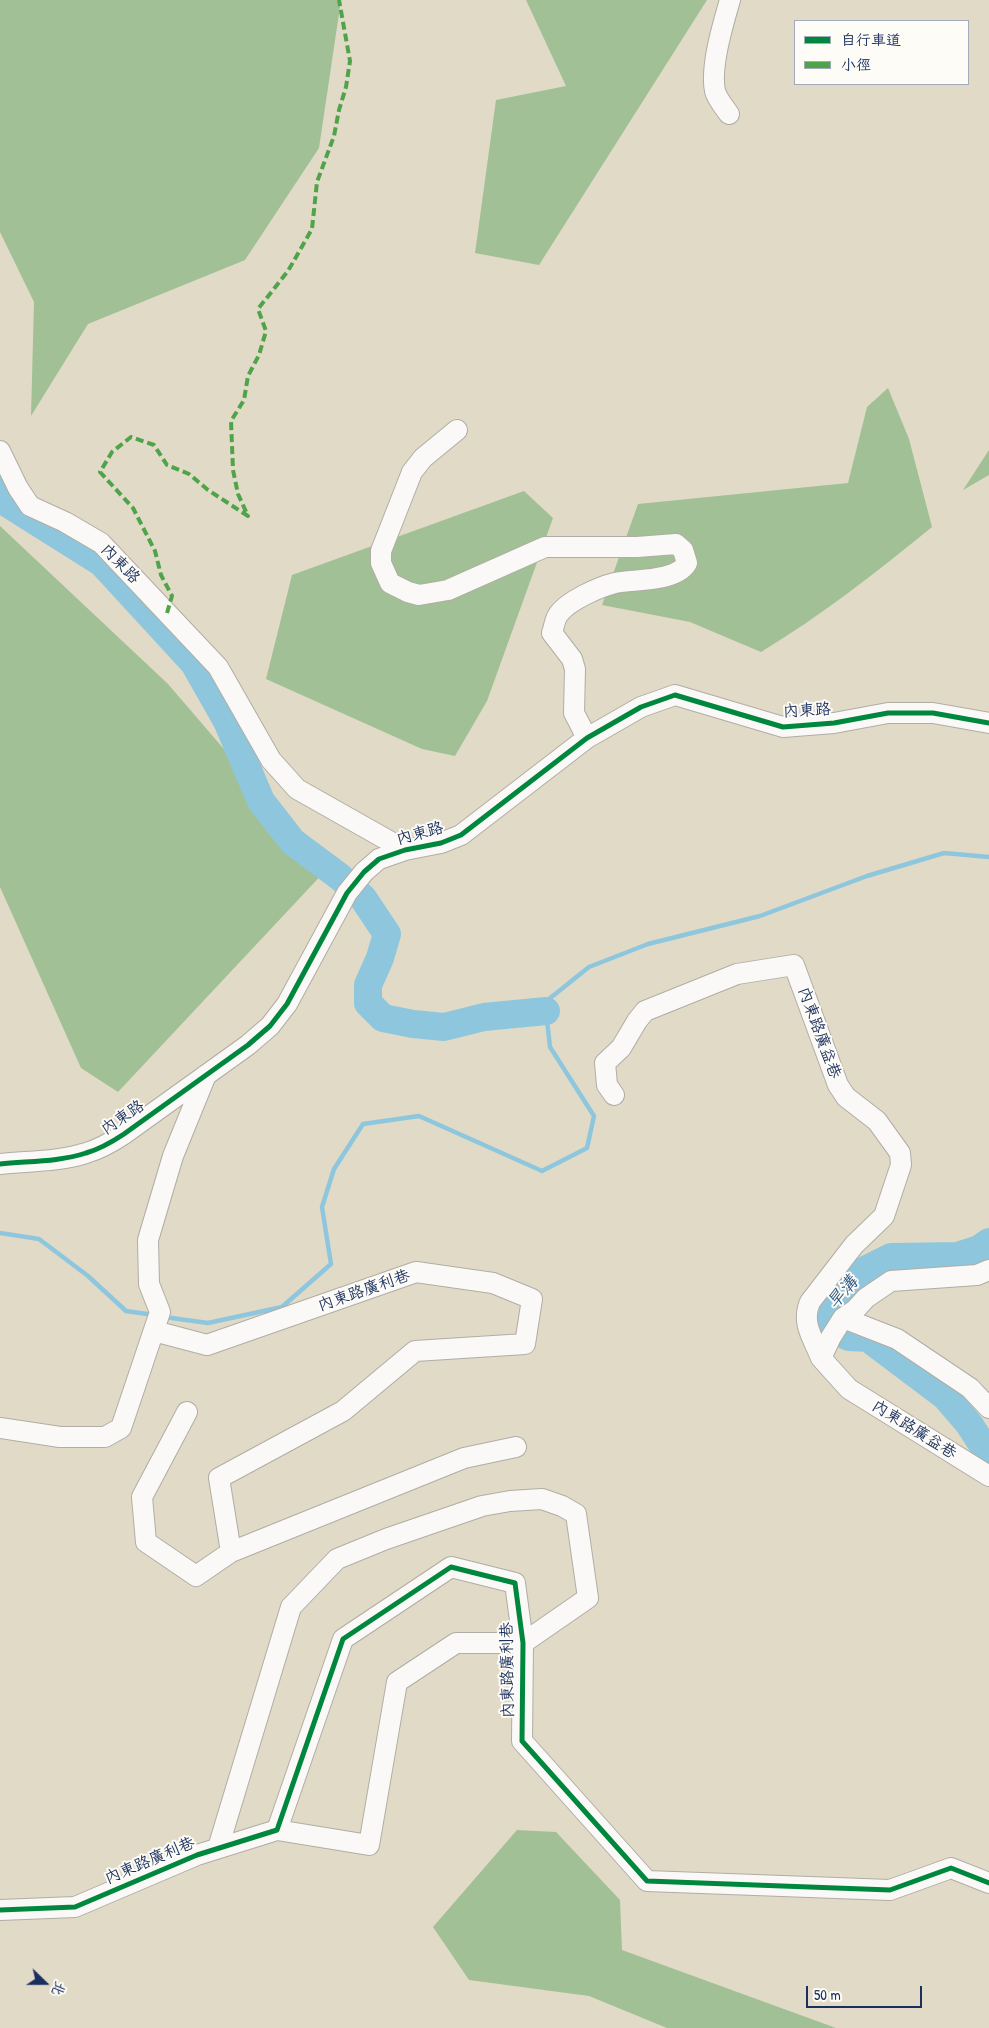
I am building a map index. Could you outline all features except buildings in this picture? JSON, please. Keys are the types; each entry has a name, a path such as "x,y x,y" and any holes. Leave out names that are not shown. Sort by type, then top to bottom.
{"street":[{"path":"729,114 715,92 715,66 722,27 730,0"},
{"path":"457,430 423,458 412,472 381,551 381,563 390,583 419,595 448,590 545,546 676,544 683,550 687,563 684,569 672,575 614,584 574,600 558,614 552,633 572,659 575,669 574,713 587,738"},
{"name":"內東路","path":"0,451 18,488 30,506 65,522 102,543 218,667 271,760 297,788 405,850"},
{"name":"內東路","path":"0,1164 69,1157 106,1145 206,1075 270,1026 287,1004 353,886 379,859 405,850 441,843 462,835 587,738 641,707 675,695 783,727 834,722 888,713 932,713 989,723"},
{"name":"內東路廣益巷","path":"614,1095 607,1085 605,1063 621,1048 645,1011 737,974 794,966 838,1085 846,1097 877,1120 900,1153 901,1165 884,1216 854,1245 810,1302 806,1311 806,1322 821,1358 848,1390 989,1476"},
{"path":"0,1428 60,1437 105,1437 121,1428 160,1312 149,1284 148,1240 173,1156 206,1075"},
{"path":"821,1358 831,1337 844,1318 866,1298 891,1281 977,1275 989,1270"},
{"name":"內東路廣利巷","path":"154,1331 207,1345 416,1272 493,1283 532,1299 525,1344 415,1351 344,1411 219,1478 231,1552"},
{"path":"844,1318 897,1339 970,1388 989,1408"},
{"path":"187,1412 142,1497 146,1542 196,1576 231,1552 464,1458 516,1447"},
{"path":"218,1848 291,1607 337,1559 386,1539 482,1506 510,1501 542,1499 562,1506 576,1514 588,1598 523,1643 456,1643 396,1682 368,1845 277,1830"},
{"name":"內東路廣利巷","path":"0,1910 75,1906 197,1855 277,1830 344,1639 451,1568 515,1582 523,1643 522,1741 647,1881 890,1890 951,1868 989,1883"}],"green space":[{"path":"0,0 341,0 319,148 245,260 88,324 31,416 34,302 0,232"},
{"path":"526,0 707,0 539,265 475,253 496,100 566,86"},
{"path":"888,388 909,439 932,527 870,577 806,623 761,652 690,622 602,605 638,504 848,483 867,407"},
{"path":"989,450 989,475 963,490"},
{"path":"524,491 553,518 487,701 455,756 422,749 266,679 292,575"},
{"path":"0,526 168,684 327,869 118,1092 81,1068 0,887"},
{"path":"517,1830 556,1832 620,1900 622,1950 836,2028 667,2028 589,1996 469,1980 433,1927"}],"waterway":[{"path":"0,486 7,503 102,563 194,663 227,721 261,801 293,842 340,877 363,898 387,934 380,958 368,985 368,1003 383,1018 413,1024 444,1027 484,1017 546,1011"},
{"path":"164,1317 208,1323 282,1307 331,1264 322,1207 334,1169 363,1124 419,1116 542,1171 587,1148 594,1116 550,1047 546,1011 549,999 589,967 648,944 760,916 867,876 944,853 989,857"},
{"path":"0,1233 39,1239 88,1276 126,1311 154,1315"},
{"name":"旱溝","path":"989,1242 979,1249 957,1256 891,1257 857,1274 833,1300 825,1313 827,1327 849,1337 868,1338 945,1396 969,1424 989,1452"}],"marked path":[{"path":"167,613 172,596 161,575 155,551 133,508 100,472 112,452 131,437 154,445 167,465 189,474 208,490 248,516 238,494 233,470 231,421 244,400 248,376 259,355 266,331 258,309 288,271 312,229 317,182 334,136 346,87 350,61 339,0"}],"cycle path":[{"path":"0,1164 54,1160 76,1156 101,1147 124,1134 248,1045 270,1026 287,1004 347,893 364,872 379,859 405,850 441,843 461,835 587,738 641,707 675,695 783,727 834,723 888,713 933,713 989,723"},
{"path":"0,1910 75,1907 197,1855 277,1830 343,1639 451,1567 515,1583 523,1643 522,1741 647,1881 890,1890 951,1868 989,1883"}]}
